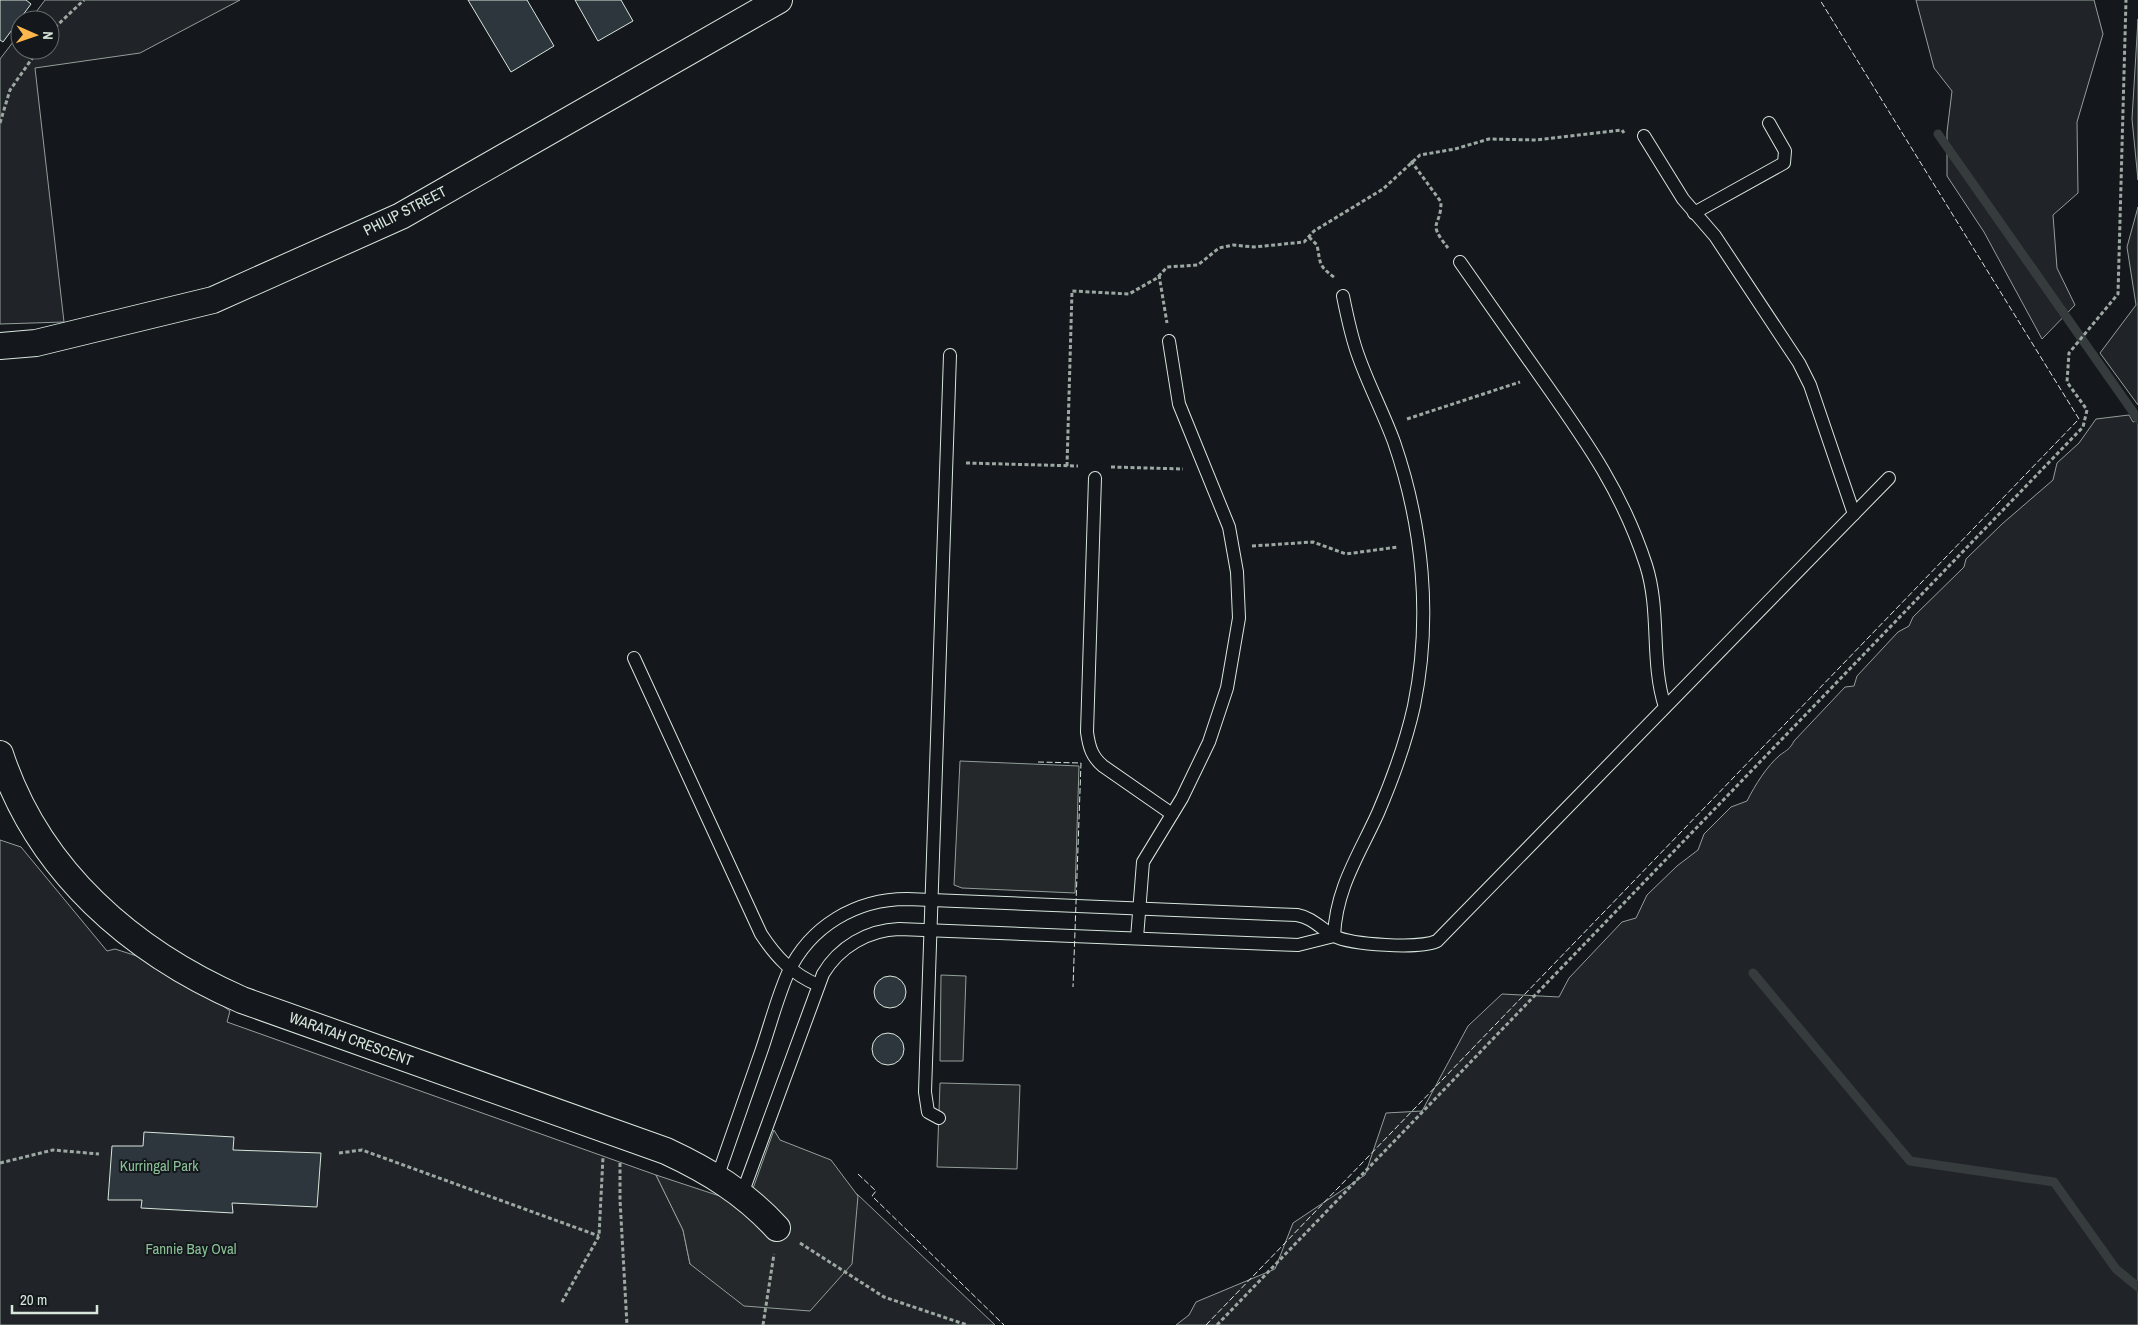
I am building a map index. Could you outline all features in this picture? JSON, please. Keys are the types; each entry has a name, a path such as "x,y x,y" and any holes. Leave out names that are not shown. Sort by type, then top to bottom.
{"street":[{"name":"PHILIP STREET","path":"0,346 36,343 213,300 401,216 779,0"},
{"name":"WARATAH CRESCENT","path":"0,754 8,801 75,884 104,913 150,949 200,982 242,1000 666,1151 718,1178 742,1194 777,1228"}],"lane":[{"path":"1694,213 1784,163 1785,151 1770,123"},
{"path":"1644,136 1667,176 1694,213 1723,247 1805,374 1854,514"},
{"path":"1460,262 1594,453 1612,484 1637,540 1652,591 1657,681 1665,707"},
{"path":"1334,936 1340,893 1394,772 1414,705 1423,613 1419,545 1405,476 1387,425 1358,356 1342,296"},
{"path":"1137,938 1143,862 1182,798 1209,742 1220,714 1231,672 1239,618 1237,572 1233,548 1222,507 1179,404 1169,340"},
{"path":"939,1118 931,1115 926,1107 930,930 950,355"},
{"path":"1095,478 1087,722 1088,743 1096,760 1103,766 1172,814"},
{"path":"718,1178 790,970 796,958 819,931 850,911 882,901 931,900 1297,915 1310,918 1334,936 1356,943 1420,945 1438,940 1889,478"},
{"path":"634,658 760,934 777,958 790,970 818,986"},
{"path":"742,1194 818,986 829,964 837,954 861,938 890,929 1298,945 1334,936"}],"path":[{"path":"60,23 84,0"},
{"path":"1217,1325 2083,427 2087,410 2067,382 2069,353 2118,294 2126,0"},
{"path":"0,123 10,90 31,60"},
{"path":"1067,466 1072,291 1128,294 1151,282 1167,267 1198,265 1219,248 1227,246 1254,247 1301,243 1309,238 1314,231 1383,189 1420,155 1455,149 1489,139 1536,140 1588,136 1622,130 1630,141 1644,136"},
{"path":"1411,162 1440,199 1441,210 1436,222 1436,230 1460,262"},
{"path":"1309,238 1317,245 1318,262 1321,268 1341,284 1342,296"},
{"path":"1159,275 1169,340"},
{"path":"1387,425 1540,376"},
{"path":"946,462 1086,466"},
{"path":"1105,467 1206,470"},
{"path":"1233,548 1313,542 1346,554 1419,545"},
{"path":"562,1302 599,1236 612,1132"},
{"path":"612,1132 620,1200 627,1325"},
{"path":"0,1163 53,1150 99,1154"},
{"path":"339,1152 362,1150 599,1236"},
{"path":"763,1325 777,1228 884,1297 967,1325"}],"green space":[{"path":"45,0 240,0 140,53 35,68 64,322 0,324 0,59 10,46 10,60 60,60 60,10 38,10"},
{"path":"1916,0 2094,0 2103,34 2077,122 2078,193 2053,215 2057,268 2075,305 2042,339 1984,232 1947,176 1947,132 1952,91 1934,68"},
{"path":"2138,19 2138,180 2132,119"},
{"path":"2138,207 2138,405 2100,353 2136,305 2127,247"},
{"path":"2129,415 2133,422 2138,420 2138,1325 1176,1325 1189,1315 1196,1302 1275,1269 1293,1223 1365,1175 1386,1113 1422,1111 1468,1026 1502,994 1559,997 1569,978 1622,922 1636,918 1647,895 1677,866 1698,850 1704,834 1731,807 1747,801 1770,765 1790,748 1794,741 1845,687 1854,686 1857,676 1898,632 1909,626 1913,617 1964,567 1966,559 2002,524 2053,480 2057,463 2079,443 2096,419"},
{"name":"Kurringal Park","path":"0,840 21,847 107,951 115,949 168,966 230,1011 227,1022 656,1175 683,1230 690,1264 857,1194 995,1325 0,1325"}],"shaded area":[{"path":"960,761 1079,766 1075,893 962,888 954,885"},
{"path":"941,975 966,976 963,1061 940,1061"},
{"path":"940,1083 1020,1085 1017,1169 937,1167"},
{"path":"774,1130 780,1140 831,1160 858,1196 852,1264 810,1311 744,1306 690,1264 683,1230 656,1175 747,1205"}],"building":[{"path":"0,0 26,0 31,4 27,10 10,10 10,32 3,42 0,40"},
{"path":"468,0 527,0 554,46 511,72"},
{"path":"575,0 621,0 633,21 598,41"},
{"path":"890,976 902,980 906,992 902,1004 890,1008 878,1004 874,992 878,980"},
{"path":"888,1033 900,1037 904,1049 900,1061 888,1065 876,1061 872,1049 876,1037"},
{"path":"144,1132 234,1137 233,1150 321,1153 317,1207 232,1203 233,1213 141,1208 142,1200 108,1200 112,1146 143,1146"}],"waterway":[{"path":"1938,134 2138,419"},
{"path":"1753,973 1910,1161 2054,1182 2116,1269 2138,1287"}],"fence":[{"path":"1206,1325 2079,419 1820,0"},
{"path":"1038,762 1081,763 1073,987"},
{"path":"858,1174 876,1191 872,1196 1004,1325"}],"park label":[{"name":"Fannie Bay Oval","path":"191,1249"}]}
